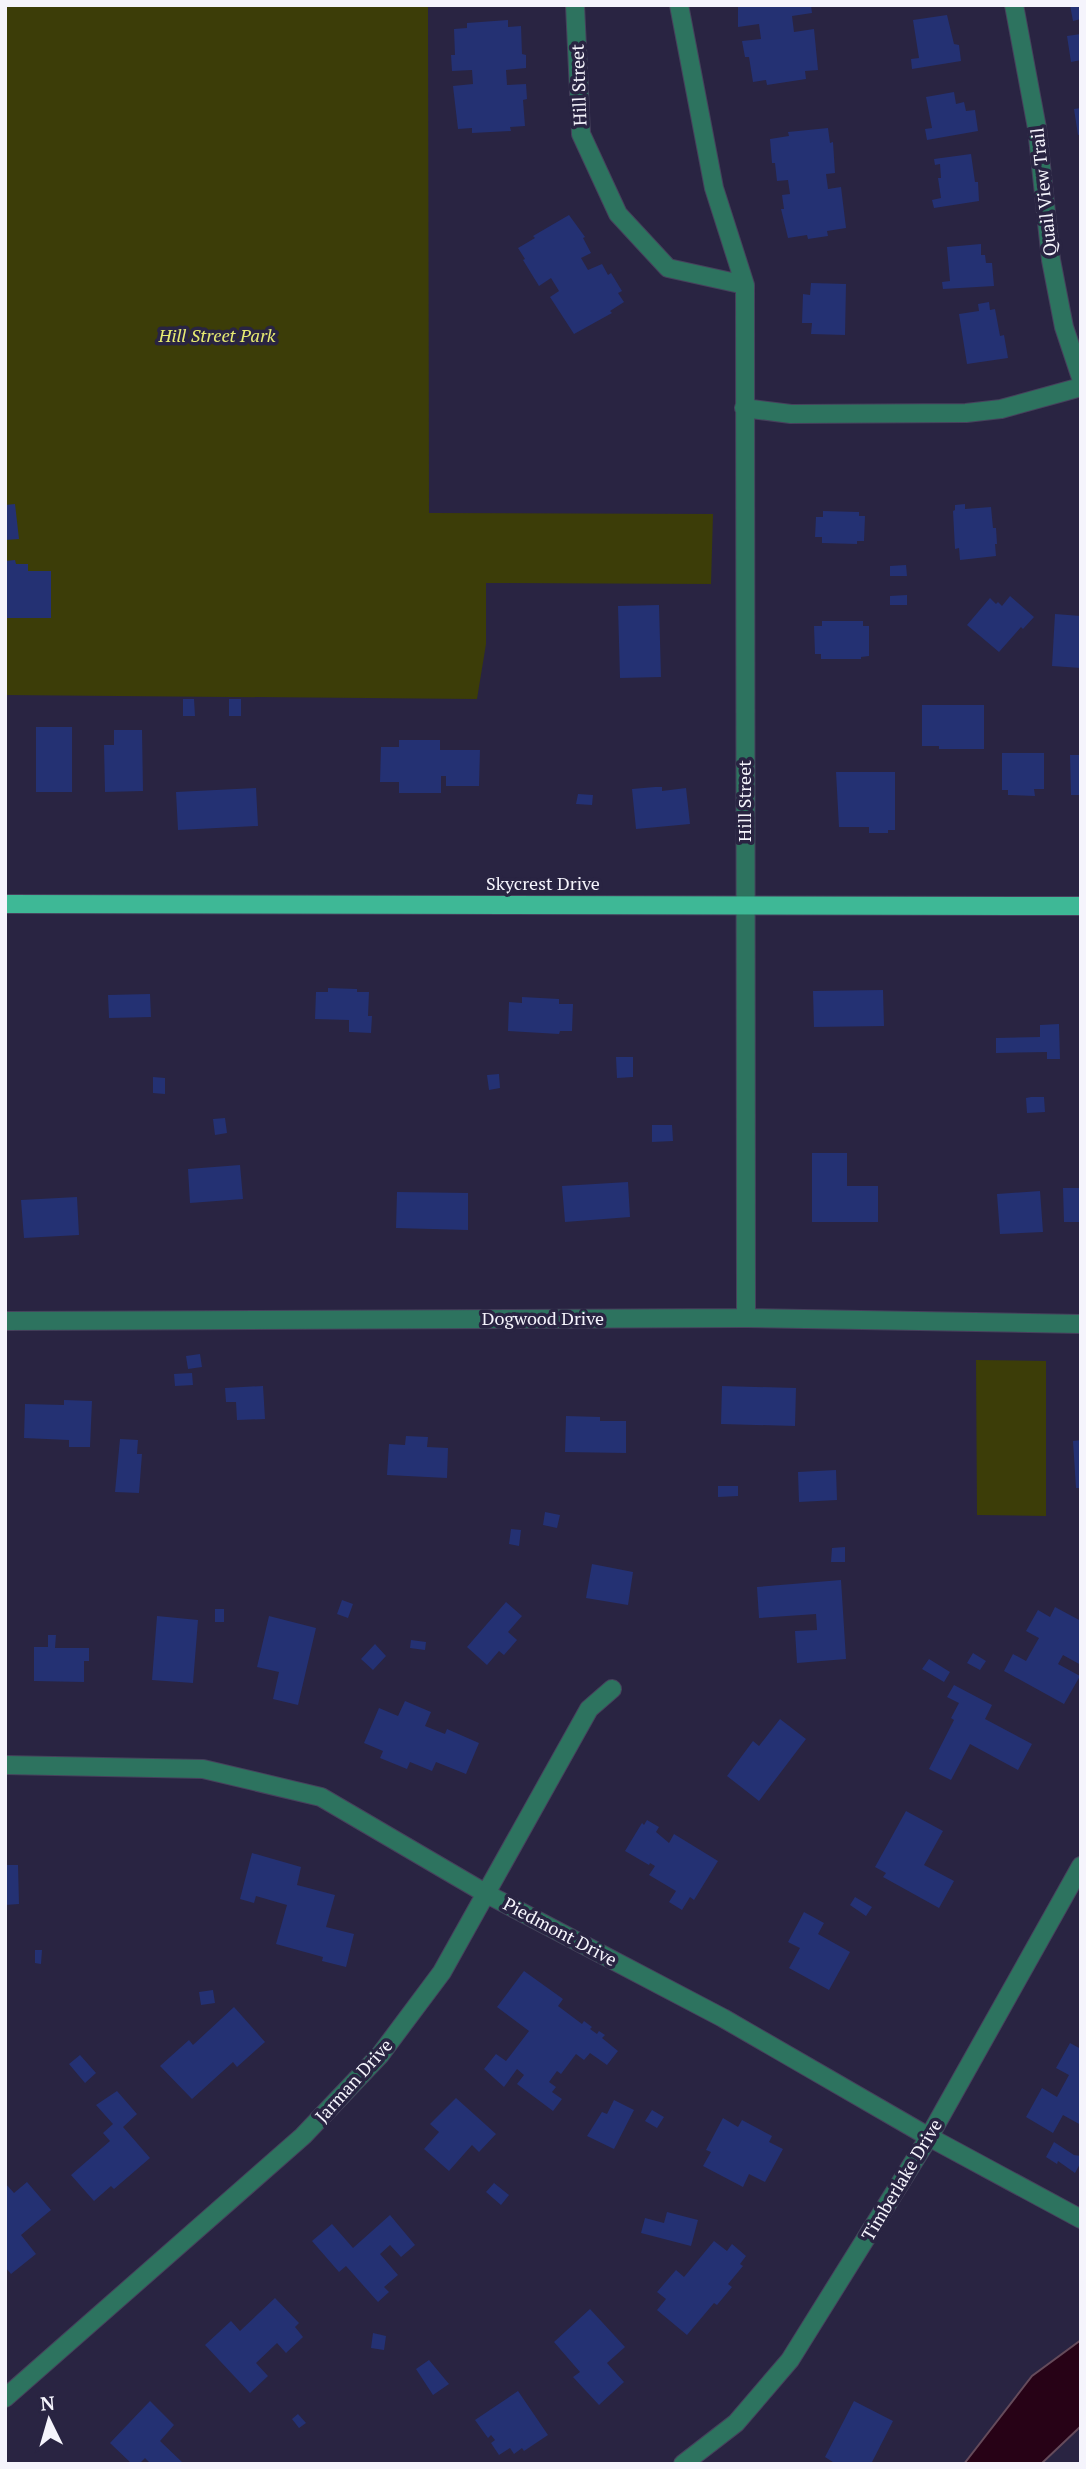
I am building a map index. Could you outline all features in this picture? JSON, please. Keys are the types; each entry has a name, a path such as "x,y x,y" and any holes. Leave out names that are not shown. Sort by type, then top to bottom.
{"main road":[{"name":"Skycrest Drive","path":"5,904 1081,906"}],"street":[{"name":"Hill Street","path":"575,5 581,134 618,214 668,268 745,285"},
{"name":"Hill Street","path":"679,5 714,188 745,285 746,1318"},
{"name":"Quail View Trail","path":"1014,5 1037,128 1051,260 1064,327 1081,378"},
{"path":"744,408 791,414 966,413 1013,406 1081,387"},
{"name":"Dogwood Drive","path":"5,1321 746,1318 1081,1324"},
{"name":"Jarman Drive","path":"5,2398 303,2136 380,2055 442,1972 589,1709 612,1689"},
{"name":"Piedmont Drive","path":"5,1765 203,1769 321,1797 485,1893 723,2018 929,2137 1081,2219"},
{"name":"Timberlake Drive","path":"683,2464 736,2423 790,2360 929,2137 1081,1866"}],"green space":[{"name":"Hill Street Park","path":"5,5 428,5 429,513 713,514 711,584 486,583 486,644 477,699 5,695"},
{"path":"976,1360 1046,1361 1046,1516 977,1515"}],"shaded area":[{"path":"1081,2340 1081,2426 1041,2464 964,2464 1032,2376"}],"building":[{"path":"738,5 811,5 812,13 792,16 794,32 814,29 818,70 805,71 806,79 767,85 766,80 753,82 749,57 745,57 742,41 761,39 759,24 738,27"},
{"path":"1070,5 1081,5 1081,19 1073,21"},
{"path":"947,15 954,44 959,45 961,61 912,69 911,59 919,58 913,20"},
{"path":"508,20 508,27 521,26 522,54 526,55 526,68 506,70 507,85 526,84 527,99 523,100 525,126 510,127 511,131 472,133 472,128 458,129 453,86 473,84 472,70 452,71 451,55 455,55 454,29 467,28 467,23"},
{"path":"1081,34 1081,60 1071,62 1067,36"},
{"path":"954,92 956,104 964,102 966,111 975,110 978,131 927,140 925,129 932,128 926,97"},
{"path":"1081,108 1081,134 1078,135 1074,109"},
{"path":"828,128 830,143 833,142 835,173 826,174 828,189 841,187 846,228 827,231 828,236 788,238 781,209 784,209 782,195 790,194 788,180 777,181 770,139 789,136 788,132"},
{"path":"971,154 975,182 978,182 979,201 934,208 932,200 941,198 938,178 941,178 940,164 935,165 934,159"},
{"path":"569,215 585,237 583,238 591,253 581,258 588,270 602,264 622,291 618,293 624,302 610,311 612,313 574,334 550,297 559,291 551,278 539,286 518,248"},
{"path":"981,244 981,255 985,255 986,263 992,263 994,286 943,289 942,282 950,281 947,247"},
{"path":"811,283 846,284 845,335 811,334 812,323 802,323 803,294 810,295"},
{"path":"989,302 990,310 995,309 1000,336 1004,335 1008,358 967,364 959,314 979,311 978,304"},
{"path":"15,504 19,539 5,540 5,505"},
{"path":"965,504 965,509 991,507 993,528 996,528 996,556 960,560 959,548 955,549 953,511 955,505"},
{"path":"823,511 859,512 859,516 865,516 864,541 857,541 857,544 822,543 822,537 815,537 816,517 823,517"},
{"path":"15,560 16,564 28,564 28,571 51,571 51,618 5,618 5,561"},
{"path":"906,565 907,576 890,576 890,566"},
{"path":"907,595 907,605 890,605 890,596"},
{"path":"1010,596 1034,617 1023,629 1021,627 999,652 967,625 990,598 1002,606"},
{"path":"659,605 661,677 620,678 618,606"},
{"path":"1055,614 1081,616 1081,668 1052,666"},
{"path":"822,621 863,621 863,626 869,626 869,656 861,659 821,659 821,654 815,654 814,626 822,626"},
{"path":"183,699 194,699 195,716 183,716"},
{"path":"229,699 241,699 241,716 229,716"},
{"path":"922,705 984,705 984,749 939,749 939,746 922,746"},
{"path":"36,727 72,727 72,792 36,792"},
{"path":"114,730 142,730 143,791 105,792 104,745 114,745"},
{"path":"399,740 440,740 440,750 480,750 479,786 446,786 446,776 441,776 441,793 399,793 399,782 380,782 381,747 399,747"},
{"path":"1002,753 1044,753 1044,789 1034,789 1035,796 1008,795 1008,790 1002,790"},
{"path":"1070,755 1081,755 1081,795 1071,795"},
{"path":"836,772 895,772 895,830 888,830 888,833 869,833 869,827 839,827"},
{"path":"662,787 662,791 686,788 690,824 636,829 632,789"},
{"path":"256,788 258,826 178,830 176,792"},
{"path":"578,794 593,795 592,805 576,804"},
{"path":"328,988 369,992 368,1016 372,1016 371,1033 349,1032 349,1020 315,1019 316,992 328,992"},
{"path":"883,990 884,1026 814,1027 813,991"},
{"path":"150,994 151,1017 109,1018 108,995"},
{"path":"522,997 559,999 559,1004 573,1004 572,1031 560,1031 559,1034 508,1031 509,1002 522,1003"},
{"path":"1059,1024 1060,1059 1047,1059 1047,1052 996,1053 996,1038 1040,1037 1040,1025"},
{"path":"616,1057 633,1057 633,1077 617,1078"},
{"path":"499,1074 500,1088 489,1090 487,1075"},
{"path":"153,1077 165,1078 165,1094 153,1093"},
{"path":"1044,1097 1045,1112 1027,1113 1026,1098"},
{"path":"225,1118 227,1133 215,1135 213,1119"},
{"path":"652,1125 672,1125 673,1141 652,1142"},
{"path":"812,1153 847,1153 847,1186 878,1186 878,1222 812,1222"},
{"path":"240,1165 243,1199 190,1203 188,1169"},
{"path":"628,1182 630,1217 565,1222 562,1186"},
{"path":"1063,1188 1081,1188 1081,1222 1064,1222"},
{"path":"1040,1191 1043,1232 1000,1234 997,1194"},
{"path":"397,1192 468,1193 468,1230 396,1228"},
{"path":"77,1197 79,1235 24,1238 21,1200"},
{"path":"200,1354 202,1367 188,1369 186,1356"},
{"path":"192,1373 193,1385 175,1386 174,1374"},
{"path":"263,1386 265,1419 237,1420 236,1402 226,1402 225,1388"},
{"path":"722,1386 796,1388 795,1426 721,1424"},
{"path":"64,1400 92,1401 90,1447 69,1447 69,1440 24,1438 25,1404 64,1405"},
{"path":"566,1416 600,1417 600,1421 626,1421 626,1453 565,1452"},
{"path":"406,1436 428,1437 427,1447 448,1448 447,1478 387,1475 389,1444 405,1445"},
{"path":"120,1439 138,1440 137,1454 142,1454 139,1493 115,1492"},
{"path":"1081,1440 1081,1488 1076,1488 1073,1441"},
{"path":"836,1470 837,1500 799,1502 798,1472"},
{"path":"718,1486 738,1486 738,1496 718,1497"},
{"path":"545,1512 560,1515 557,1528 543,1525"},
{"path":"511,1529 521,1530 519,1546 509,1544"},
{"path":"845,1547 845,1562 831,1562 832,1548"},
{"path":"592,1564 633,1572 628,1605 586,1598"},
{"path":"841,1580 846,1659 797,1663 795,1631 817,1630 816,1614 759,1618 757,1587"},
{"path":"342,1600 353,1604 348,1618 337,1614"},
{"path":"506,1602 522,1616 508,1632 517,1640 504,1655 499,1651 487,1665 467,1647"},
{"path":"1055,1607 1081,1621 1081,1665 1063,1655 1058,1664 1080,1676 1064,1704 1004,1671 1013,1654 1026,1661 1039,1638 1026,1631 1038,1610 1050,1617"},
{"path":"215,1609 224,1609 224,1622 215,1622"},
{"path":"157,1616 198,1620 193,1683 152,1680"},
{"path":"269,1616 316,1628 298,1705 273,1699 279,1672 257,1667"},
{"path":"48,1635 56,1635 55,1648 89,1648 89,1661 84,1661 84,1682 34,1681 34,1647 48,1647"},
{"path":"411,1640 426,1642 425,1650 410,1648"},
{"path":"375,1644 386,1656 373,1670 361,1659"},
{"path":"973,1653 986,1661 980,1670 967,1663"},
{"path":"929,1659 950,1672 944,1682 922,1669"},
{"path":"954,1685 992,1705 985,1719 1032,1744 1018,1770 970,1744 951,1780 929,1769 954,1720 951,1718 959,1703 947,1697"},
{"path":"405,1701 431,1712 425,1726 445,1734 447,1729 479,1743 466,1774 436,1762 432,1771 410,1762 407,1769 380,1758 383,1751 364,1743 379,1708 398,1716"},
{"path":"780,1719 806,1739 759,1801 727,1776 753,1741 759,1746"},
{"path":"906,1811 943,1831 924,1865 954,1881 939,1908 883,1877 886,1873 875,1867"},
{"path":"647,1820 659,1827 656,1832 669,1843 674,1834 718,1861 694,1900 690,1897 682,1910 669,1902 676,1891 649,1875 655,1866 625,1851 642,1823 644,1825"},
{"path":"252,1853 301,1867 297,1885 335,1895 326,1927 354,1934 346,1967 322,1961 323,1957 276,1944 287,1905 256,1896 254,1903 240,1899"},
{"path":"5,1865 18,1865 19,1904 5,1905"},
{"path":"855,1897 872,1907 866,1916 850,1905"},
{"path":"804,1912 824,1923 818,1934 850,1952 829,1990 789,1968 800,1948 788,1942"},
{"path":"35,1950 42,1950 41,1964 35,1963"},
{"path":"524,1971 563,1999 558,2006 582,2024 584,2021 597,2034 599,2031 605,2035 602,2038 618,2051 607,2065 590,2053 584,2060 576,2054 561,2074 557,2071 549,2082 556,2087 552,2092 562,2099 553,2111 517,2084 524,2075 517,2069 504,2087 484,2069 496,2054 506,2061 529,2031 497,2007"},
{"path":"213,1990 215,2003 201,2005 199,1992"},
{"path":"234,2007 265,2042 237,2067 233,2062 192,2099 160,2066 189,2040 193,2045"},
{"path":"1070,2043 1081,2049 1081,2125 1063,2115 1053,2133 1026,2117 1042,2088 1057,2097 1069,2075 1056,2068"},
{"path":"80,2055 96,2073 85,2083 69,2064"},
{"path":"117,2091 137,2114 123,2127 150,2158 114,2189 111,2186 94,2201 71,2175 110,2141 103,2133 113,2124 96,2105"},
{"path":"456,2098 496,2134 479,2152 472,2145 449,2171 424,2149 439,2132 430,2124"},
{"path":"614,2100 634,2110 614,2149 587,2136 602,2112 607,2114"},
{"path":"652,2110 664,2117 657,2128 645,2121"},
{"path":"723,2118 738,2127 742,2120 772,2136 769,2142 783,2149 765,2182 749,2174 743,2187 703,2166 711,2152 706,2150"},
{"path":"1054,2142 1074,2155 1081,2156 1075,2173 1058,2161 1057,2164 1046,2157"},
{"path":"27,2182 51,2210 21,2235 36,2254 11,2274 5,2267 5,2183 14,2193"},
{"path":"494,2183 509,2195 501,2205 486,2192"},
{"path":"667,2212 698,2220 691,2246 641,2233 645,2218 664,2223"},
{"path":"390,2215 415,2245 401,2257 390,2245 380,2254 398,2275 384,2287 389,2292 378,2302 346,2266 339,2272 312,2241 332,2224 353,2248"},
{"path":"714,2241 727,2251 732,2244 746,2256 740,2264 743,2266 728,2284 732,2287 717,2305 714,2303 687,2335 657,2310 666,2299 657,2292 676,2270 684,2277"},
{"path":"275,2298 299,2323 295,2327 303,2337 286,2353 277,2343 256,2363 268,2376 250,2393 205,2345 231,2321 240,2331"},
{"path":"590,2309 625,2347 607,2363 624,2382 599,2405 573,2377 580,2372 554,2342"},
{"path":"373,2333 386,2336 384,2350 371,2348"},
{"path":"429,2360 449,2384 433,2395 416,2369"},
{"path":"518,2391 548,2435 524,2451 522,2448 514,2454 510,2448 499,2455 491,2443 495,2440 491,2435 488,2438 475,2420"},
{"path":"150,2401 174,2425 160,2441 184,2464 151,2464 145,2458 139,2464 132,2464 110,2443"},
{"path":"854,2401 893,2421 871,2464 836,2464 825,2457"},
{"path":"298,2414 306,2423 299,2428 292,2419"}]}
